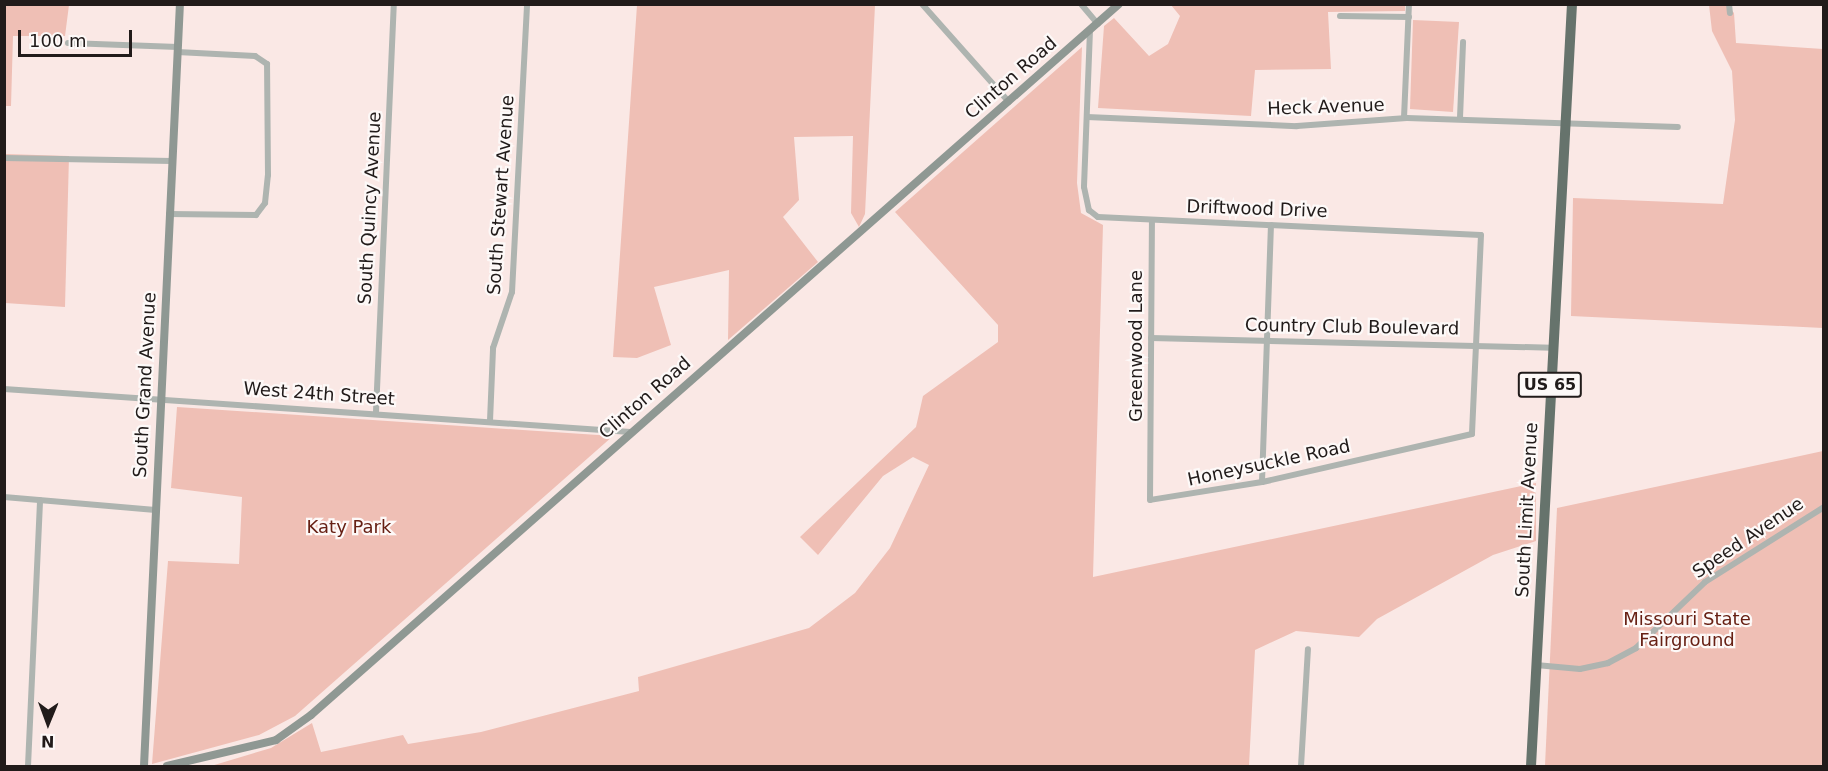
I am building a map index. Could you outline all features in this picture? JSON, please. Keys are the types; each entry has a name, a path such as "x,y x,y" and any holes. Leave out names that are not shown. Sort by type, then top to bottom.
{"highway":[{"name":"South Limit Avenue","path":"1531,766 1572,4"}],"street":[{"name":"South Grand Avenue","path":"144,766 180,4"},
{"name":"South Quincy Avenue","path":"376,412 394,4"},
{"name":"South Stewart Avenue","path":"490,421 493,348 512,292 527,4"},
{"path":"922,4 1009,102"},
{"path":"1081,4 1098,24"},
{"name":"Clinton Road","path":"167,766 276,740 311,715 1119,4"},
{"path":"1404,118 1409,4"},
{"path":"1729,4 1730,13"},
{"path":"1340,16 1408,17"},
{"path":"1088,117 1090,30"},
{"path":"1460,118 1462,42"},
{"path":"68,43 255,56 267,64 268,175 265,203 256,215 169,214"},
{"name":"Heck Avenue","path":"1088,117 1297,126 1404,118 1460,118 1678,127"},
{"name":"Driftwood Drive","path":"1088,117 1084,187 1093,214 1152,222 1422,229 1481,235 1477,345"},
{"path":"4,158 172,161"},
{"name":"Greenwood Lane","path":"1149,471 1152,222"},
{"path":"1262,482 1271,225"},
{"name":"Country Club Boulevard","path":"1151,338 1552,348"},
{"name":"Honeysuckle Road","path":"1149,471 1152,502 1262,482 1425,447 1472,434 1477,345"},
{"name":"West 24th Street","path":"4,389 376,412 631,432"},
{"path":"4,498 155,510"},
{"path":"28,766 40,500"},
{"name":"Speed Avenue","path":"1536,665 1580,669 1608,663 1636,648 1705,582 1824,507"},
{"path":"1301,766 1308,649"}],"green space":[{"path":"5,4 69,5 65,36 13,36 11,106 5,106"},
{"path":"637,5 875,5 865,214 859,227 851,213 853,136 794,137 799,200 783,217 818,262 728,340 729,270 654,287 671,345 637,358 613,357"},
{"path":"1171,5 1405,5 1405,11 1328,12 1331,69 1255,70 1251,116 1098,108 1104,26 1114,18 1149,56 1168,44 1180,16"},
{"path":"1709,5 1727,5 1734,13 1736,43 1823,49 1823,328 1571,316 1573,198 1723,204 1735,120 1732,71 1712,31"},
{"path":"1413,20 1459,22 1453,112 1410,109"},
{"path":"1082,47 1077,183 1081,213 1103,225 1093,577 1536,483 1536,541 1493,555 1377,619 1359,637 1296,631 1255,650 1249,766 211,766 271,748 312,723 321,752 403,735 408,744 481,732 639,691 638,677 809,628 855,593 890,548 929,465 913,457 883,476 818,555 800,537 916,427 923,396 998,342 998,325 895,212"},
{"path":"5,154 69,156 65,307 5,303"},
{"name":"Katy Park","path":"177,407 613,436 295,716 259,735 152,764 168,561 239,564 242,497 171,488"},
{"name":"Missouri State Fairground","path":"1823,451 1823,766 1545,766 1557,508"}]}
